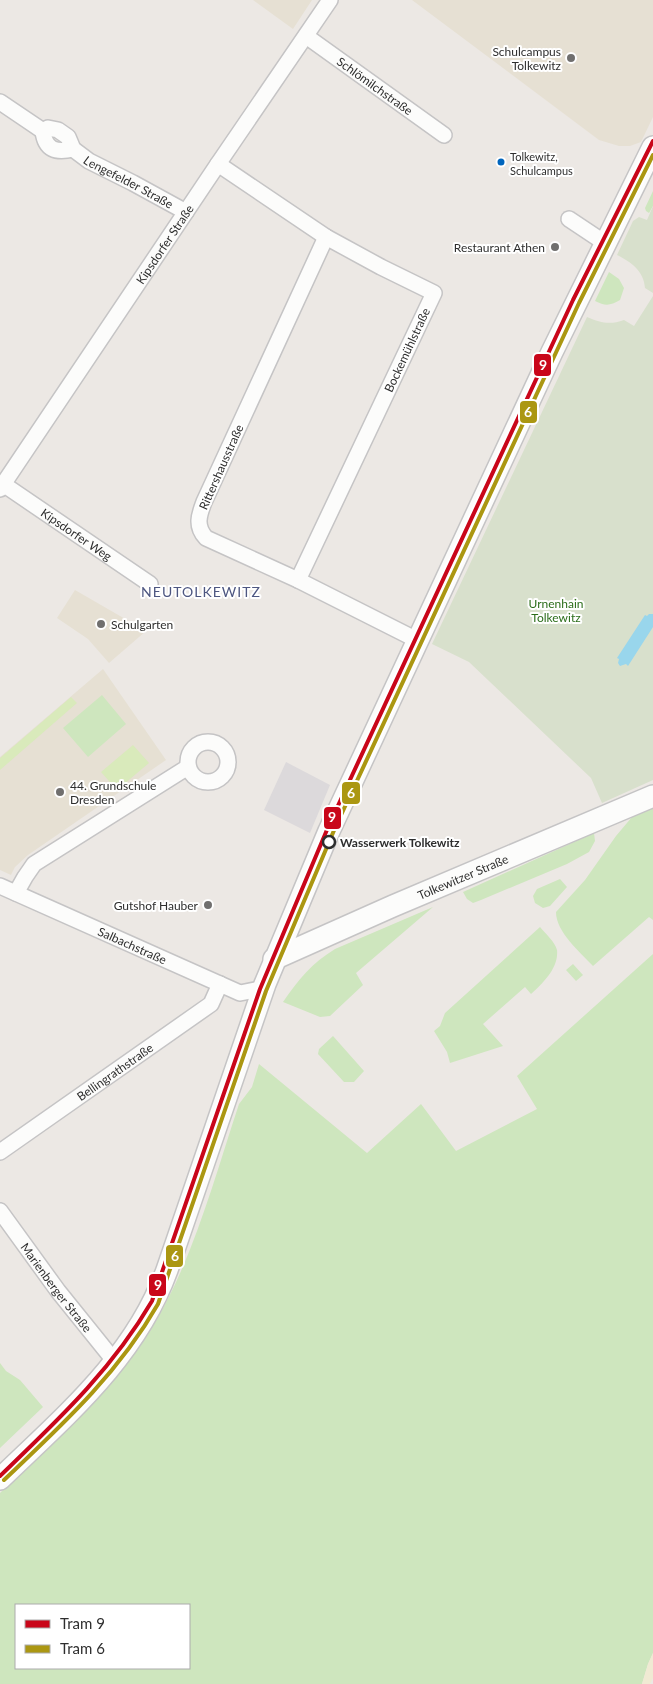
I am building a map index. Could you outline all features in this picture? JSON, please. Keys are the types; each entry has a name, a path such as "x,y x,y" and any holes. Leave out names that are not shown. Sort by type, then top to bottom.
{"main road":[{"path":"0,1479 87,1395 116,1363 146,1318 162,1285 274,959 329,831 417,640 653,146"},
{"name":"Tolkewitzer Straße","path":"274,959 393,906 653,796"}],"street":[{"name":"Kipsdorfer Straße","path":"2,486 330,0"},
{"name":"Schlömilchstraße","path":"306,36 444,135"},
{"name":"Lengefelder Straße","path":"0,102 43,131 48,146 54,150 64,151 73,149 89,161 186,212"},
{"name":"Bockemühlstraße","path":"218,164 326,237 434,294 298,580"},
{"path":"569,219 605,243"},
{"name":"Rittershausstraße","path":"326,237 204,502 198,519 201,532 206,538 298,580 417,640"},
{"name":"Kipsdorfer Weg","path":"2,486 150,584"},
{"path":"16,894 34,864 188,767"},
{"name":"Salbachstraße","path":"0,886 240,993 260,989 265,984"},
{"name":"Bellingrathstraße","path":"0,1152 211,1004 220,984"},
{"name":"Marienberger Straße","path":"0,1211 58,1291 116,1363"}],"shaded area":[{"path":"253,0 312,0 293,29"},
{"name":"Schulcampus Tolkewitz","path":"412,0 653,0 653,117 641,142 630,146 619,146 599,140"},
{"name":"Schulgarten","path":"75,590 146,631 109,663 88,639 57,618"},
{"name":"44. Grundschule Dresden","path":"103,669 166,760 28,855 15,867 11,875 0,870 0,757"},
{"path":"286,762 330,785 310,833 264,810"}],"green space":[{"path":"653,191 653,206 649,213 645,208"},
{"path":"653,206 653,293 645,288 642,277 636,268 617,255 633,221 639,217 647,220"},
{"path":"609,272 619,279 624,288 620,300 605,304 595,301"},
{"name":"Urnenhain Tolkewitz","path":"653,296 653,780 602,803 591,778 469,662 432,644 587,317 606,323 624,320 634,326"},
{"path":"102,695 126,724 88,757 63,728"},
{"path":"71,697 77,703 0,770 0,758"},
{"path":"133,745 149,763 117,790 101,772"},
{"path":"653,808 653,920 649,917 593,966 564,934 556,912 585,880 632,817"},
{"path":"594,833 595,841 589,852 567,864 473,903 467,899 463,892"},
{"path":"560,879 567,887 550,906 543,908 535,903 533,896 537,889"},
{"path":"433,907 356,973 363,985 330,1016 320,1017 283,1002 306,972 335,949"},
{"path":"540,927 557,950 553,969 531,994 525,987 483,1024 503,1046 450,1063 447,1052 434,1031 440,1026 445,1013"},
{"path":"653,954 653,1653 642,1684 0,1684 0,1493 116,1377 139,1347 159,1315 191,1247 239,1104 252,1087 259,1064 367,1153 421,1104 456,1151 537,1109 517,1076"},
{"path":"573,964 583,975 576,981 566,970"},
{"path":"333,1036 364,1071 354,1082 344,1082 318,1054 319,1049"},
{"path":"0,1363 6,1371 20,1380 43,1407 0,1448"}],"sand":[{"path":"653,1653 653,1678 650,1684 642,1684 648,1664"}],"water":[{"path":"653,614 653,627 628,666 626,664 620,666 618,663 619,659 617,658 645,615"}],"tram line":[{"name":"9","path":"0,1476 82,1394 119,1350 152,1301 260,989 329,825 573,300 653,141"},
{"name":"6","path":"4,1480 88,1398 125,1353 158,1304 266,991 335,828 579,303 653,155"}],"place":[{"name":"Schulcampus Tolkewitz","path":"571,58"},
{"name":"Tolkewitz, Schulcampus","path":"501,162"},
{"name":"Restaurant Athen","path":"555,247"},
{"name":"Schulgarten","path":"101,624"},
{"name":"44. Grundschule Dresden","path":"60,792"},
{"name":"Wasserwerk Tolkewitz","path":"329,842"},
{"name":"Gutshof Hauber","path":"208,905"}],"district":[{"name":"NEUTOLKEWITZ","path":"201,591"}]}
